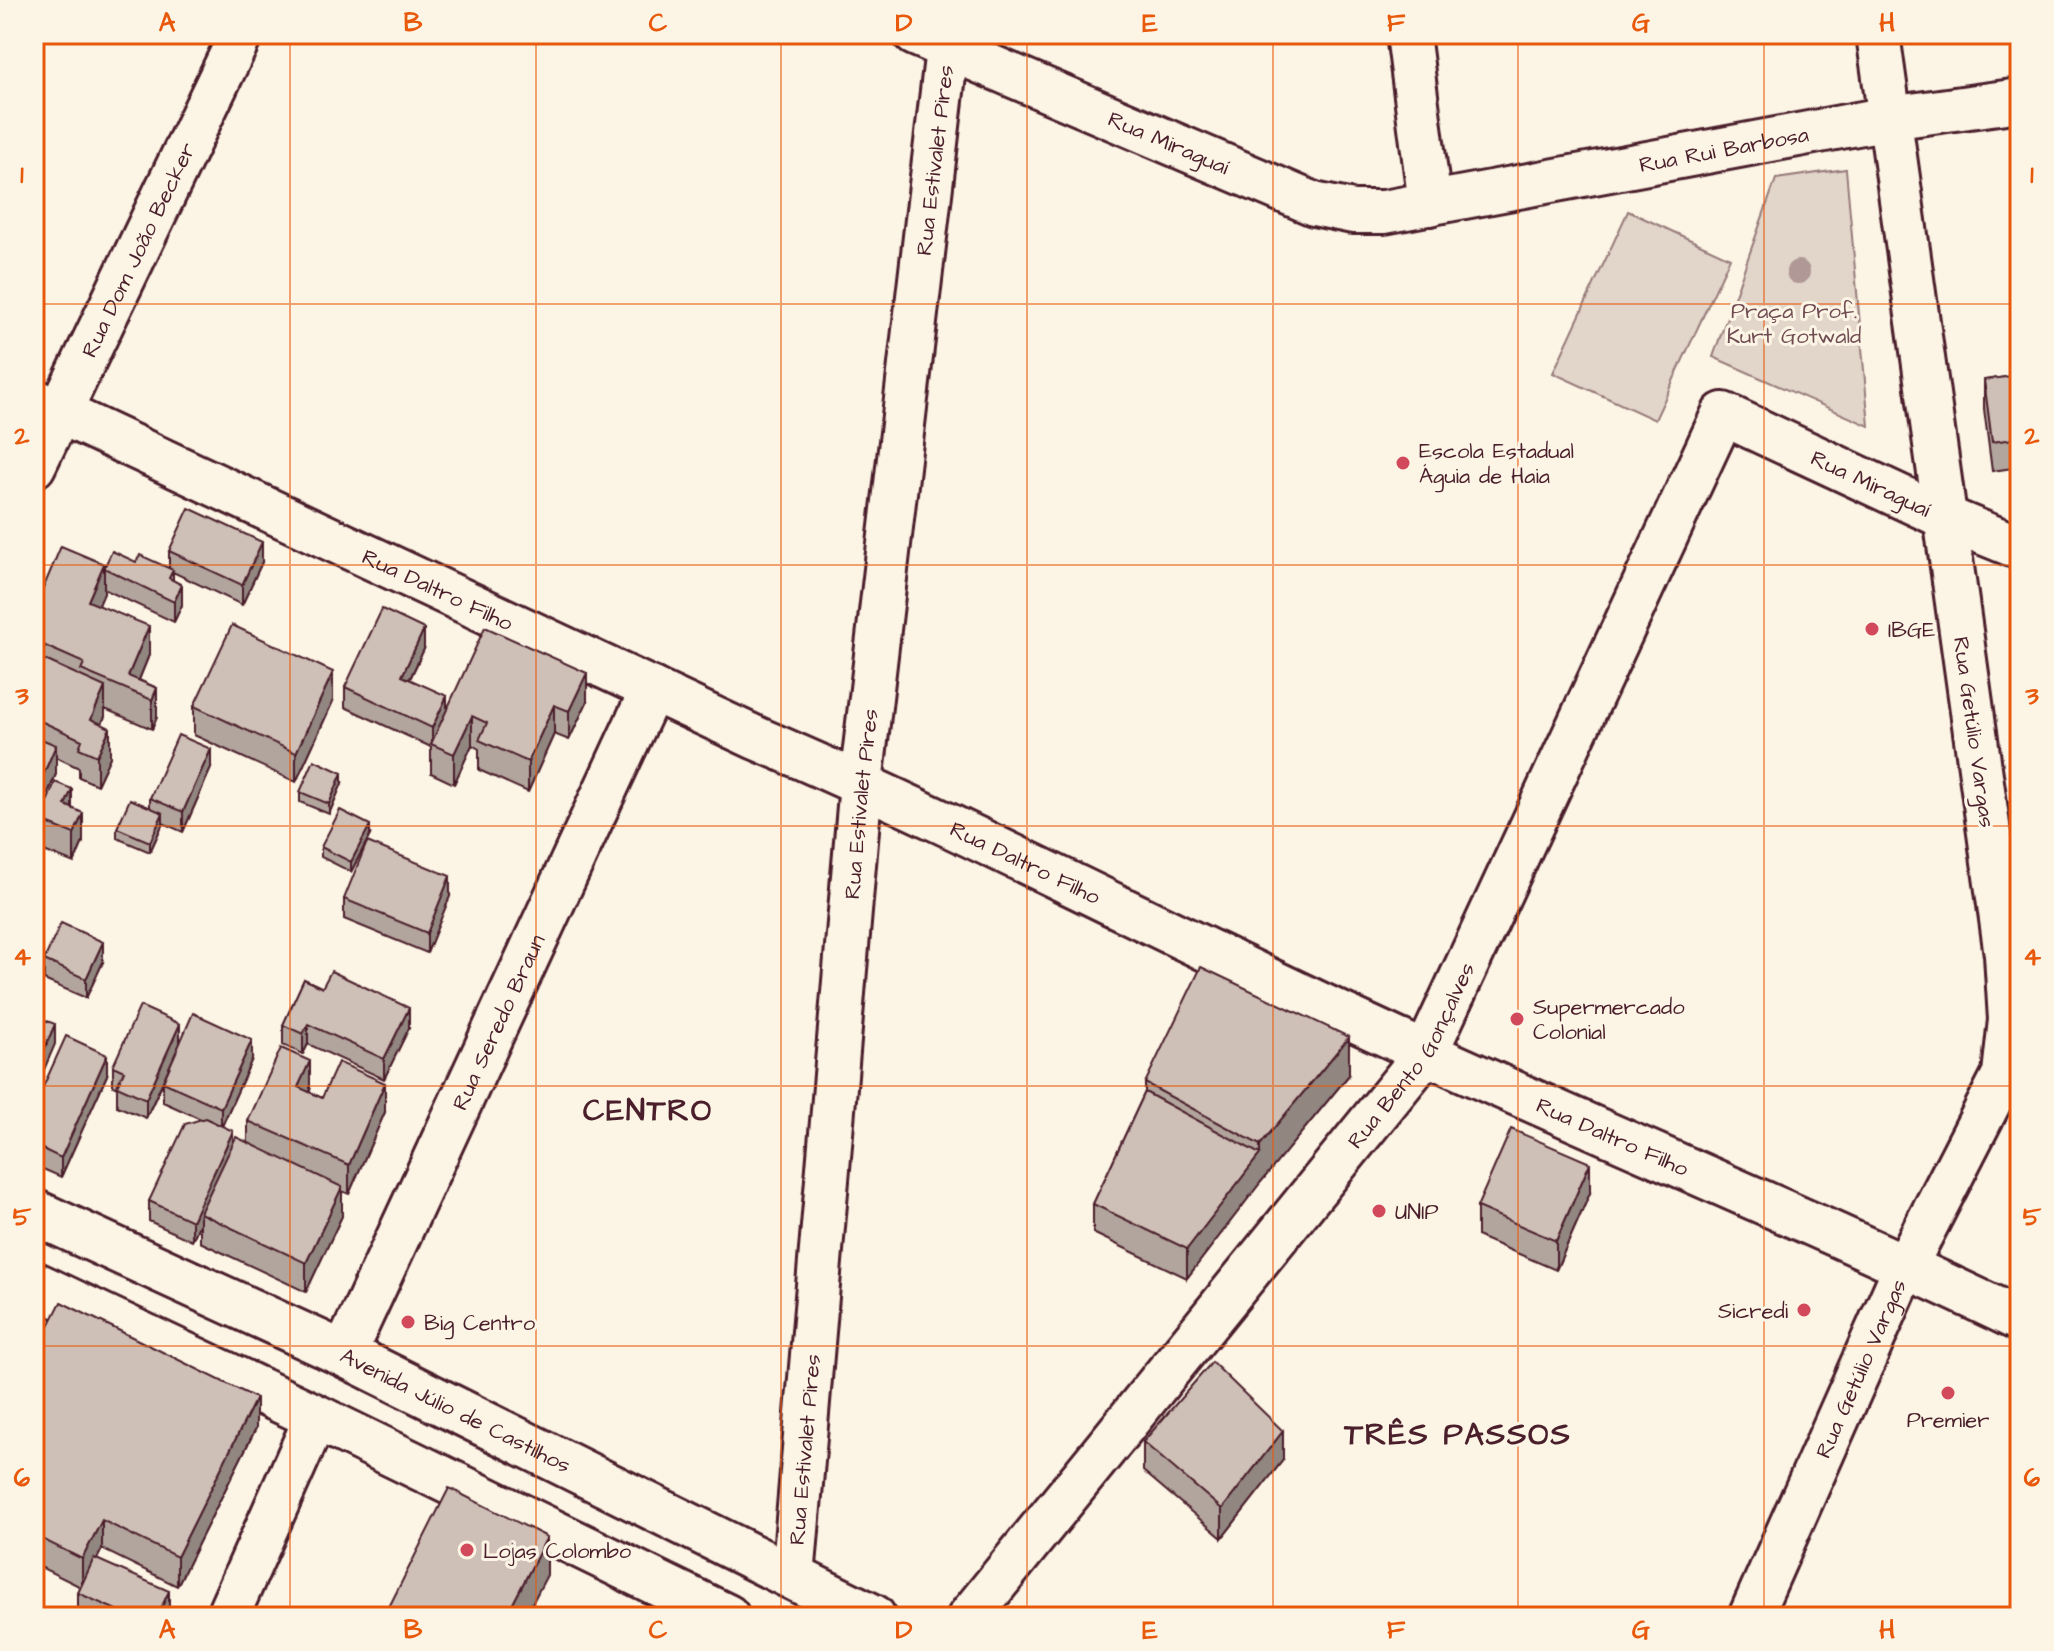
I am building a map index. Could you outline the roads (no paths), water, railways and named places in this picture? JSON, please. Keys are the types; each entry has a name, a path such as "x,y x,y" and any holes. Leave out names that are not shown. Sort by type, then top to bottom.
{"main road":[{"name":"Avenida Júlio de Castilhos","path":"34,1212 344,1354 873,1617"},
{"path":"34,1284 727,1617"},
{"path":"316,1417 344,1354"}],"street":[{"name":"Rua Dom João Becker","path":"34,466 46,406 241,34"},
{"path":"1408,34 1430,204"},
{"name":"Rua Getúlio Vargas","path":"1750,1617 1906,1265 2004,1074 2010,1020 2006,955 1878,34"},
{"name":"Rua Miraguaí","path":"936,39 1314,204 1353,212 1384,212 1430,204"},
{"name":"Rua Estivalet Pires","path":"793,1577 861,783 936,39"},
{"name":"Rua Rui Barbosa","path":"1430,204 1889,118 2020,100"},
{"name":"Rua Daltro Filho","path":"46,406 756,738 861,783 1426,1053 1906,1265 2020,1320"},
{"name":"Rua Miraguaí","path":"1723,414 1944,517 2020,548"},
{"name":"Rua Bento Gonçalves","path":"969,1617 1426,1053 1723,414"},
{"name":"Rua Seredo Braun","path":"344,1354 652,689"},
{"path":"227,1617 316,1417"}],"place":[{"name":"Escola Estadual Águia de Haia","path":"1403,463"},
{"name":"IBGE","path":"1872,629"},
{"name":"Supermercado Colonial","path":"1517,1019"},
{"name":"UNIP","path":"1379,1211"},
{"name":"Sicredi","path":"1804,1310"},
{"name":"Big Centro","path":"408,1322"},
{"name":"Premier","path":"1948,1393"},
{"name":"Lojas Colombo","path":"467,1550"}],"district":[{"name":"CENTRO","path":"648,1110"},
{"name":"TRÊS PASSOS","path":"1458,1434"}],"park label":[{"name":"Praça Prof. Kurt Gotwald","path":"1794,322"}]}
